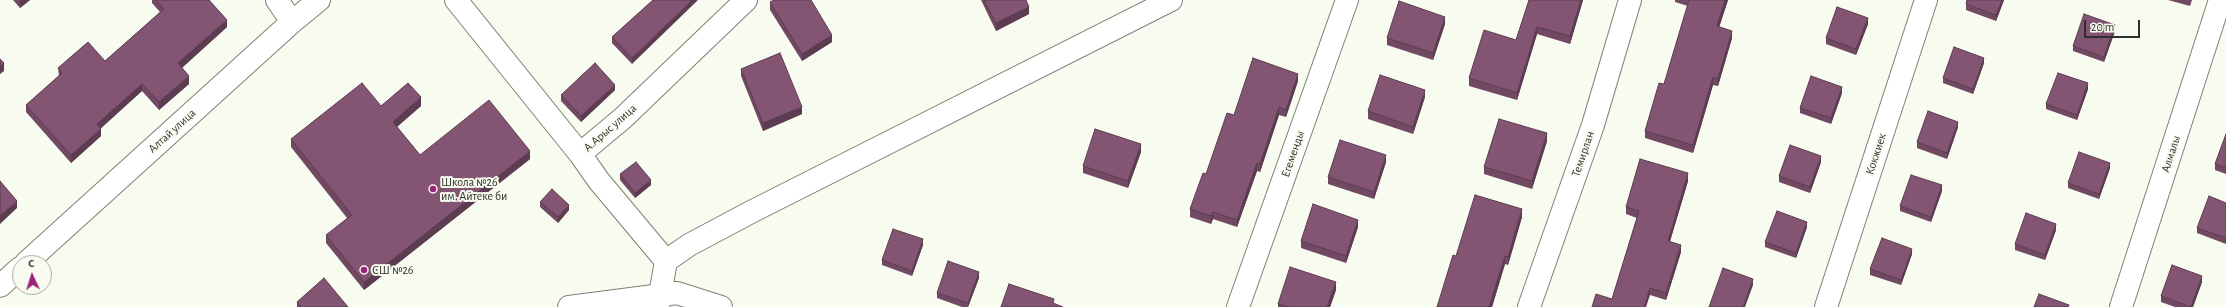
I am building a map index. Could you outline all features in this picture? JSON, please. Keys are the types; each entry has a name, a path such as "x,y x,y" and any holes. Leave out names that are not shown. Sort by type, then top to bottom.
{"street":[{"path":"277,0 292,22"},
{"name":"Алтай улица","path":"35,255 292,22 319,0"},
{"path":"456,0 580,154"},
{"name":"А.Арыс улица","path":"666,261 599,181 580,154 623,118 746,0"},
{"path":"660,301 666,261 689,245 745,215 1171,0"},
{"name":"Егеменды","path":"1238,307 1347,0"},
{"name":"Темирлан","path":"1530,307 1593,124 1630,0"},
{"name":"Кокжиек","path":"1826,307 1926,0"},
{"name":"Алмалы","path":"2121,307 2220,0"},
{"path":"0,286 12,275"},
{"path":"569,307 660,301 677,293 721,307"}],"building":[{"path":"156,0 209,0 227,20 178,63 189,76 159,102 142,84 97,124 101,129 71,155 26,105 62,73 58,68 88,42 105,61 164,9"},
{"path":"653,0 692,0 632,58 612,37"},
{"path":"774,0 811,0 832,35 802,54 770,2"},
{"path":"984,0 1026,0 1029,7 996,23"},
{"path":"1529,0 1581,0 1570,36 1537,27 1517,93 1469,78 1484,30 1516,40"},
{"path":"1689,0 1725,0 1717,26 1732,31 1718,79 1713,77 1693,145 1645,131 1659,83 1664,84"},
{"path":"1967,0 2002,0 1996,15 1966,4"},
{"path":"1399,1 1445,17 1433,53 1387,38"},
{"path":"1837,7 1868,18 1856,49 1826,38"},
{"path":"2084,14 2115,25 2104,57 2073,46"},
{"path":"1954,47 1984,58 1973,89 1943,78"},
{"path":"780,53 802,107 763,123 741,69"},
{"path":"1253,58 1298,74 1286,110 1279,107 1260,164 1257,163 1237,220 1213,212 1211,216 1190,209 1203,173 1206,174 1227,113 1234,115"},
{"path":"0,59 4,63 0,67"},
{"path":"595,63 615,85 581,116 561,95"},
{"path":"2058,73 2088,83 2077,115 2046,104"},
{"path":"1380,75 1425,90 1413,127 1368,111"},
{"path":"1811,76 1842,87 1831,118 1800,108"},
{"name":"Школа №26 им. Айтеке би","path":"362,83 381,106 408,83 421,97 393,122 420,155 489,100 530,151 364,282 326,235 352,215 291,139"},
{"path":"1928,111 1958,122 1947,153 1917,142"},
{"path":"1499,119 1547,133 1532,181 1484,167"},
{"path":"1095,129 1141,144 1128,181 1083,166"},
{"path":"2226,134 2226,168 2215,164"},
{"path":"1340,140 1386,155 1374,192 1328,177"},
{"path":"1790,145 1821,156 1810,187 1779,176"},
{"path":"2079,152 2110,163 2099,194 2068,183"},
{"path":"1640,159 1688,173 1668,241 1681,245 1666,293 1650,288 1644,307 1592,307 1596,294 1612,299 1639,211 1626,207"},
{"path":"636,162 651,180 635,193 620,174"},
{"path":"1911,175 1942,185 1931,217 1900,206"},
{"path":"0,181 17,201 0,216"},
{"path":"552,189 569,205 558,217 540,202"},
{"path":"1475,195 1522,209 1508,257 1505,256 1489,307 1437,307 1453,255 1456,256"},
{"path":"2209,196 2226,203 2226,238 2197,228"},
{"path":"1313,204 1358,220 1346,256 1301,241"},
{"path":"1777,211 1807,222 1796,253 1765,242"},
{"path":"2026,213 2056,224 2045,255 2015,244"},
{"path":"893,229 923,239 912,271 882,260"},
{"path":"1882,238 1912,249 1901,280 1870,269"},
{"path":"948,261 979,272 968,303 937,293"},
{"path":"2172,265 2202,276 2191,307 2161,296"},
{"path":"1290,267 1336,282 1327,307 1289,307 1278,304"},
{"path":"1723,268 1753,279 1743,307 1709,307"},
{"path":"324,278 348,307 301,307 297,302"},
{"path":"1009,284 1054,299 1053,303 1063,307 1001,307"},
{"path":"2039,294 2069,305 2068,307 2034,307"}],"place":[{"name":"Школа №26 им. Айтеке би","path":"433,189"},
{"name":"СШ №26","path":"364,270"}]}
